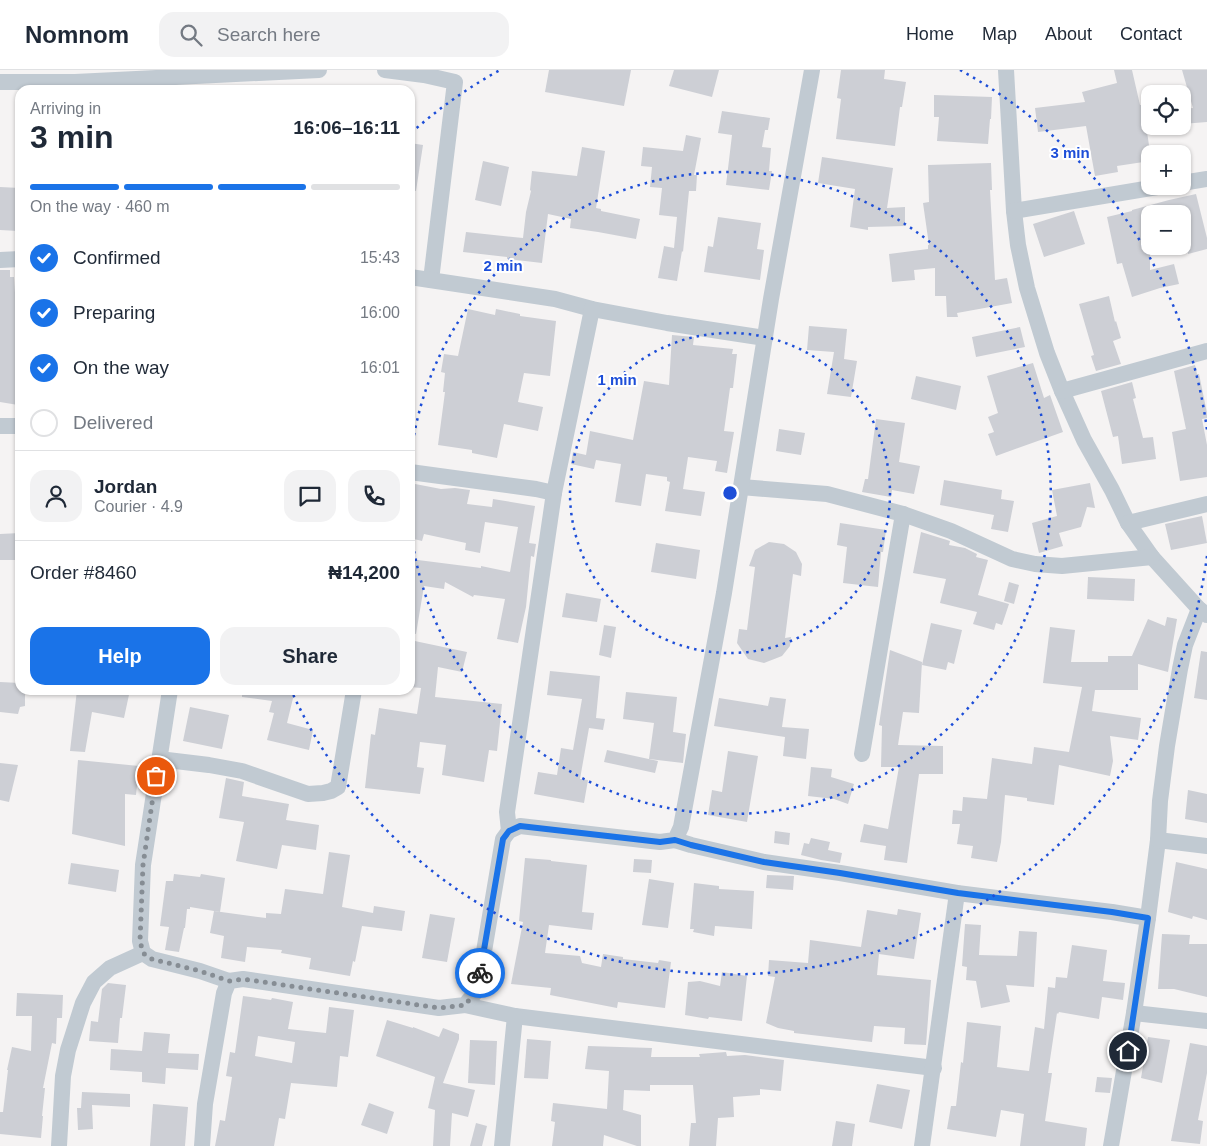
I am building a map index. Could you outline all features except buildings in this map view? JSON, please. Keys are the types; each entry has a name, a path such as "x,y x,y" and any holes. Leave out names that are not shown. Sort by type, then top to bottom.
{"street":[{"path":"0,82 75,82 319,70"},
{"path":"385,70 424,75 457,76 431,280"},
{"path":"675,840 683,818 724,593 779,251 812,70"},
{"path":"1006,70 1014,211 1018,245 1027,288 1047,353 1084,440 1128,523 1152,557 1203,612 1185,645 1180,669 1167,746 1148,918 1111,1146"},
{"path":"1191,182 1207,179"},
{"path":"1014,211 1141,190"},
{"path":"0,260 15,259"},
{"path":"415,278 555,299 592,309 667,323 765,338"},
{"path":"509,831 507,812 554,493 592,309"},
{"path":"1062,392 1207,351"},
{"path":"0,426 15,426"},
{"path":"415,473 554,493"},
{"path":"740,487 827,494 903,514 951,531 1012,559 1034,564 1062,566 1152,557"},
{"path":"1128,523 1207,504"},
{"path":"862,754 903,514"},
{"path":"169,695 143,865 140,941 143,953 152,959 200,971 229,981 243,979 439,1008 465,1005 514,1016 934,1068"},
{"path":"158,759 242,771 308,794 331,791 338,788 353,695"},
{"path":"465,1005 474,994 480,975 503,839 509,831 520,826 660,842 675,840 764,862 958,893 1148,918"},
{"path":"1158,840 1207,846"},
{"path":"922,1146 958,893"},
{"path":"59,1146 63,1076 68,1050 83,1003 94,982 110,968 143,953"},
{"path":"202,1146 207,1094 224,993 229,981"},
{"path":"1134,1013 1207,1022"},
{"path":"502,1146 514,1016"}],"way so far":[{"path":"156,776 143,865 140,941 143,953 152,959 200,971 229,981 243,979 439,1008 465,1005 474,994 480,973"}],"route":[{"path":"480,973 503,839 509,831 520,826 660,842 675,840 764,862 958,893 1148,918 1128,1051"}]}
